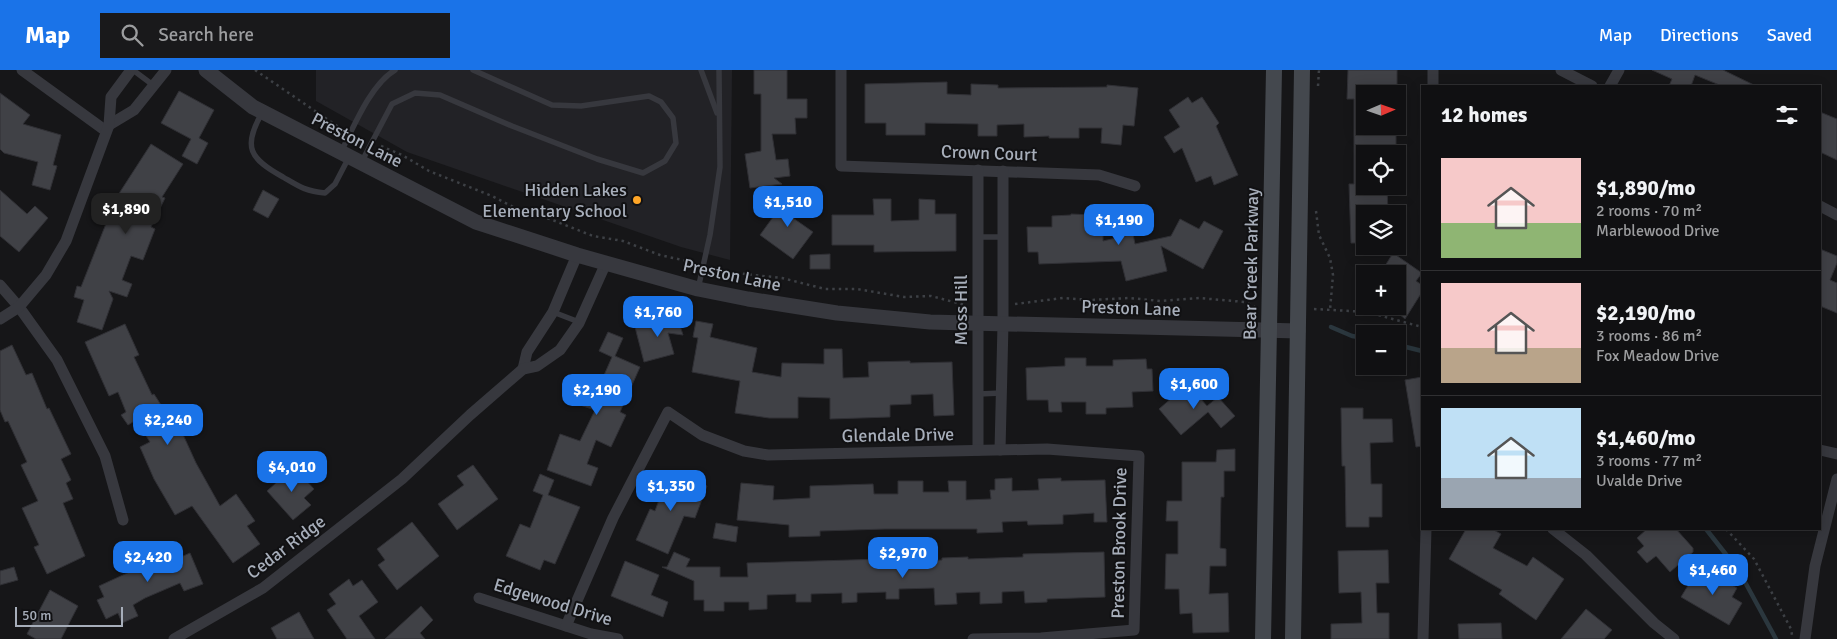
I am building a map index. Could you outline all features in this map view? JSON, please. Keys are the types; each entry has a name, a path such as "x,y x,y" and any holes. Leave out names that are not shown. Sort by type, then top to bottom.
{"main road":[{"name":"Bear Creek Parkway","path":"1264,639 1274,70"},
{"path":"1293,639 1302,70"}],"street":[{"path":"22,70 107,128"},
{"path":"0,318 19,307 46,275 66,241 107,128 111,98 132,70"},
{"path":"107,128 134,110 166,70"},
{"name":"Preston Lane","path":"206,70 253,107 476,222 577,255 698,289 837,313 930,322 1298,331"},
{"name":"Crown Court","path":"841,70 841,166 1100,175 1135,186"},
{"path":"1433,70 1433,85"},
{"path":"1561,70 1590,85"},
{"path":"1611,85 1619,70"},
{"name":"Moss Hill","path":"978,170 978,450"},
{"path":"1000,450 1003,324 1003,171"},
{"path":"1821,207 1837,215"},
{"name":"Cedar Ridge","path":"523,369 528,352 553,312 577,255"},
{"name":"Cedar Ridge","path":"174,639 263,588 402,479 470,415 523,369 537,366 560,350 579,323 606,263"},
{"path":"0,285 19,307 57,360 105,456 123,520"},
{"name":"Glendale Drive","path":"566,626 613,518 668,412 702,435 744,451 768,455 1047,449 1139,456"},
{"path":"1821,450 1837,454"},
{"name":"Preston Brook Drive","path":"973,639 1041,638 1134,630 1139,456"},
{"path":"1805,639 1815,566 1837,479"},
{"path":"1423,639 1426,530"},
{"path":"1554,530 1586,554 1626,596 1674,639"},
{"name":"Edgewood Drive","path":"479,598 591,634 618,639"}],"lane":[{"path":"132,70 153,85"},
{"path":"350,157 372,94 389,74 395,70"},
{"path":"263,112 253,129 251,143 253,154 268,169 308,192 325,194 335,184 350,157 392,104 415,93 440,95 588,156 643,173 665,161 676,144 673,118 660,102 649,96 581,106 552,105 473,70"},
{"path":"701,70 718,118"},
{"path":"698,289 710,235 720,167 718,118 720,70"},
{"path":"978,237 1003,237"},
{"path":"553,312 579,323"},
{"path":"978,394 1002,393"}],"path":[{"path":"255,70 340,128"},
{"path":"1318,92 1319,70"},
{"path":"381,146 402,155 429,171 492,196 525,213 550,219 593,236 623,241 660,255 691,262"},
{"path":"1316,203 1319,234 1330,258 1333,275 1330,310"},
{"path":"1312,309 1366,312 1421,328"},
{"path":"1727,530 1754,559 1791,629 1792,639"}],"shaded area":[{"name":"Hidden Lakes Elementary School","path":"316,70 732,70 730,260 681,247 407,152 316,101"}],"building":[{"path":"754,70 787,70 787,99 807,99 807,118 795,118 796,134 772,134 776,160 788,159 790,176 774,178 782,184 750,188 745,154 761,151 761,94 754,94"},
{"path":"1348,70 1397,70 1397,85 1356,85 1356,135 1396,135 1396,145 1356,145 1356,195 1387,195 1388,205 1356,205 1356,243 1351,243 1349,184 1354,184 1354,99 1347,99"},
{"path":"1652,70 1723,70 1754,85 1720,85 1695,75 1691,85 1669,85 1672,79"},
{"path":"947,82 947,94 971,95 971,84 998,85 998,88 1107,87 1107,85 1138,88 1134,126 1123,125 1121,145 1101,143 1102,128 1079,128 1079,138 1049,138 1049,136 1024,137 1024,124 997,125 997,136 978,136 978,124 925,123 925,135 886,135 886,123 865,123 865,84"},
{"path":"179,91 214,110 199,138 208,143 197,164 182,156 191,139 161,123"},
{"path":"0,93 30,115 23,124 61,135 53,165 57,166 50,190 32,185 38,162 4,153 0,149"},
{"path":"1188,97 1192,103 1202,97 1219,123 1216,126 1238,175 1214,185 1211,176 1196,182 1182,148 1174,153 1164,137 1180,127 1169,110"},
{"path":"1821,112 1837,119 1837,160 1821,152"},
{"path":"151,144 183,164 162,197 165,198 151,227 155,229 143,260 131,256 122,280 132,284 127,297 109,291 113,299 102,330 77,322 84,300 74,297 77,286 81,287 120,192"},
{"path":"0,190 27,214 35,206 48,218 19,252 0,236"},
{"path":"263,190 279,199 268,218 253,210"},
{"path":"792,191 806,201 793,218 813,232 793,259 760,235"},
{"path":"873,199 891,199 891,221 919,220 919,199 935,200 935,214 956,214 956,251 874,252 874,245 832,245 832,215 874,215"},
{"path":"1071,214 1093,215 1093,227 1103,227 1103,241 1133,234 1135,244 1171,236 1180,219 1199,229 1204,221 1223,231 1203,269 1161,246 1167,271 1126,281 1121,261 1039,264 1038,252 1028,252 1027,227 1052,227 1052,216"},
{"path":"1821,249 1837,256 1837,263 1830,280 1837,283 1837,313 1821,306"},
{"path":"830,254 830,269 810,269 810,255"},
{"path":"1392,255 1396,255 1421,272 1416,281 1421,284 1421,294 1405,319 1400,315 1406,315 1406,265 1386,265"},
{"path":"677,316 683,335 668,333 674,354 644,362 635,327"},
{"path":"696,321 713,324 710,337 757,348 752,372 781,377 782,363 824,364 824,349 842,349 843,378 869,377 868,362 952,362 954,415 934,416 933,394 911,395 911,404 890,405 890,417 830,419 830,398 798,397 798,418 769,418 735,413 740,381 692,372 698,338 693,337"},
{"path":"125,324 139,355 134,357 152,395 154,394 177,430 180,428 196,463 220,506 236,494 255,521 247,526 260,544 233,563 192,506 175,515 154,479 140,447 150,442 136,420 128,425 121,415 126,412 118,392 109,396 85,342"},
{"path":"608,332 623,338 615,356 640,367 620,412 626,415 611,447 596,440 587,464 598,468 591,486 547,470 560,434 580,441 595,410 574,403 580,383 598,389 612,357 599,351"},
{"path":"12,345 26,375 32,373 47,409 49,408 71,454 61,459 71,480 66,483 73,499 63,503 85,556 47,574 34,547 39,545 22,508 38,501 21,465 27,462 8,421 5,422 0,410 0,351"},
{"path":"1065,358 1086,358 1086,366 1113,366 1113,360 1146,359 1147,369 1152,369 1153,391 1132,392 1133,407 1106,408 1106,414 1086,414 1086,402 1061,402 1062,412 1049,412 1048,400 1027,400 1026,368 1065,366"},
{"path":"1421,377 1421,446 1416,447 1405,380"},
{"path":"1188,384 1207,406 1218,397 1235,416 1221,428 1208,412 1181,435 1159,409"},
{"path":"1341,408 1363,408 1363,419 1392,419 1393,442 1370,443 1371,484 1382,484 1382,517 1369,517 1369,527 1346,527 1345,466 1342,466"},
{"path":"1235,449 1235,471 1224,471 1224,497 1221,497 1220,548 1226,549 1226,566 1210,566 1209,594 1228,593 1229,632 1193,633 1192,613 1180,614 1179,589 1165,589 1166,554 1178,554 1178,521 1166,521 1167,501 1182,501 1182,462 1216,462 1217,450"},
{"path":"473,465 498,499 457,530 438,504 464,485 457,476"},
{"path":"294,467 314,489 304,498 311,505 293,520 267,491"},
{"path":"669,472 707,486 695,518 684,516 668,554 636,540 650,509 655,511"},
{"path":"540,474 554,480 548,495 580,507 555,564 544,560 540,570 506,556 520,524 530,528 543,495 533,491"},
{"path":"1012,478 1012,491 1039,490 1038,479 1061,478 1061,481 1105,480 1107,522 1094,522 1094,513 1063,515 1063,524 1028,525 1027,521 1002,522 1003,532 977,533 977,529 885,529 820,531 820,536 789,537 789,525 737,520 741,483 774,486 773,500 810,498 810,486 873,484 874,494 898,494 898,481 923,481 923,492 949,492 948,481 966,481 966,500 991,499 990,490 995,490 995,479"},
{"path":"412,522 439,556 397,590 378,565 385,560 377,549"},
{"path":"716,523 738,527 736,542 713,538"},
{"path":"1465,530 1494,530 1501,534 1493,548 1527,566 1533,557 1564,579 1536,620 1499,594 1502,590 1449,559"},
{"path":"1646,530 1677,530 1693,548 1693,552 1670,572 1656,556 1647,563 1637,552 1644,546 1637,538"},
{"path":"176,546 181,557 190,553 203,584 184,591 180,583 145,598 133,605 138,616 122,623 118,613 106,619 97,600 104,597 99,586 147,564 145,559"},
{"path":"1388,550 1389,583 1376,583 1377,613 1389,613 1389,639 1331,639 1331,624 1362,623 1361,592 1339,593 1338,551"},
{"path":"674,552 690,559 686,567 720,567 720,577 748,577 747,563 885,559 885,554 914,553 914,561 968,557 968,559 1023,557 1023,554 1104,552 1105,597 1047,599 1047,602 1025,603 1024,591 1002,592 1002,603 980,604 980,592 956,593 957,604 935,605 934,588 899,589 899,599 886,599 886,592 857,593 857,602 842,603 842,593 811,594 811,602 796,602 796,594 767,595 767,609 749,610 749,602 724,602 724,611 704,611 704,600 694,600 694,581 662,567 667,567"},
{"path":"625,561 659,575 651,595 668,602 663,617 611,596"},
{"path":"1700,566 1737,588 1732,597 1742,603 1729,625 1681,597"},
{"path":"14,567 18,580 0,585 0,571"},
{"path":"349,579 353,586 362,580 378,602 359,616 375,639 347,639 327,610 336,604 329,594"},
{"path":"50,590 78,606 61,639 36,639 27,634"},
{"path":"421,606 433,620 420,633 425,639 385,639"},
{"path":"1586,609 1612,630 1604,639 1561,639"},
{"path":"299,612 314,639 277,639 271,628"},
{"path":"1501,623 1502,639 1459,639 1458,624"}],"waterway":[{"path":"1331,327 1356,337"},
{"path":"1406,347 1421,351"},
{"path":"1707,530 1739,571 1776,639"}],"place":[{"name":"Hidden Lakes Elementary School","path":"637,200"}]}
